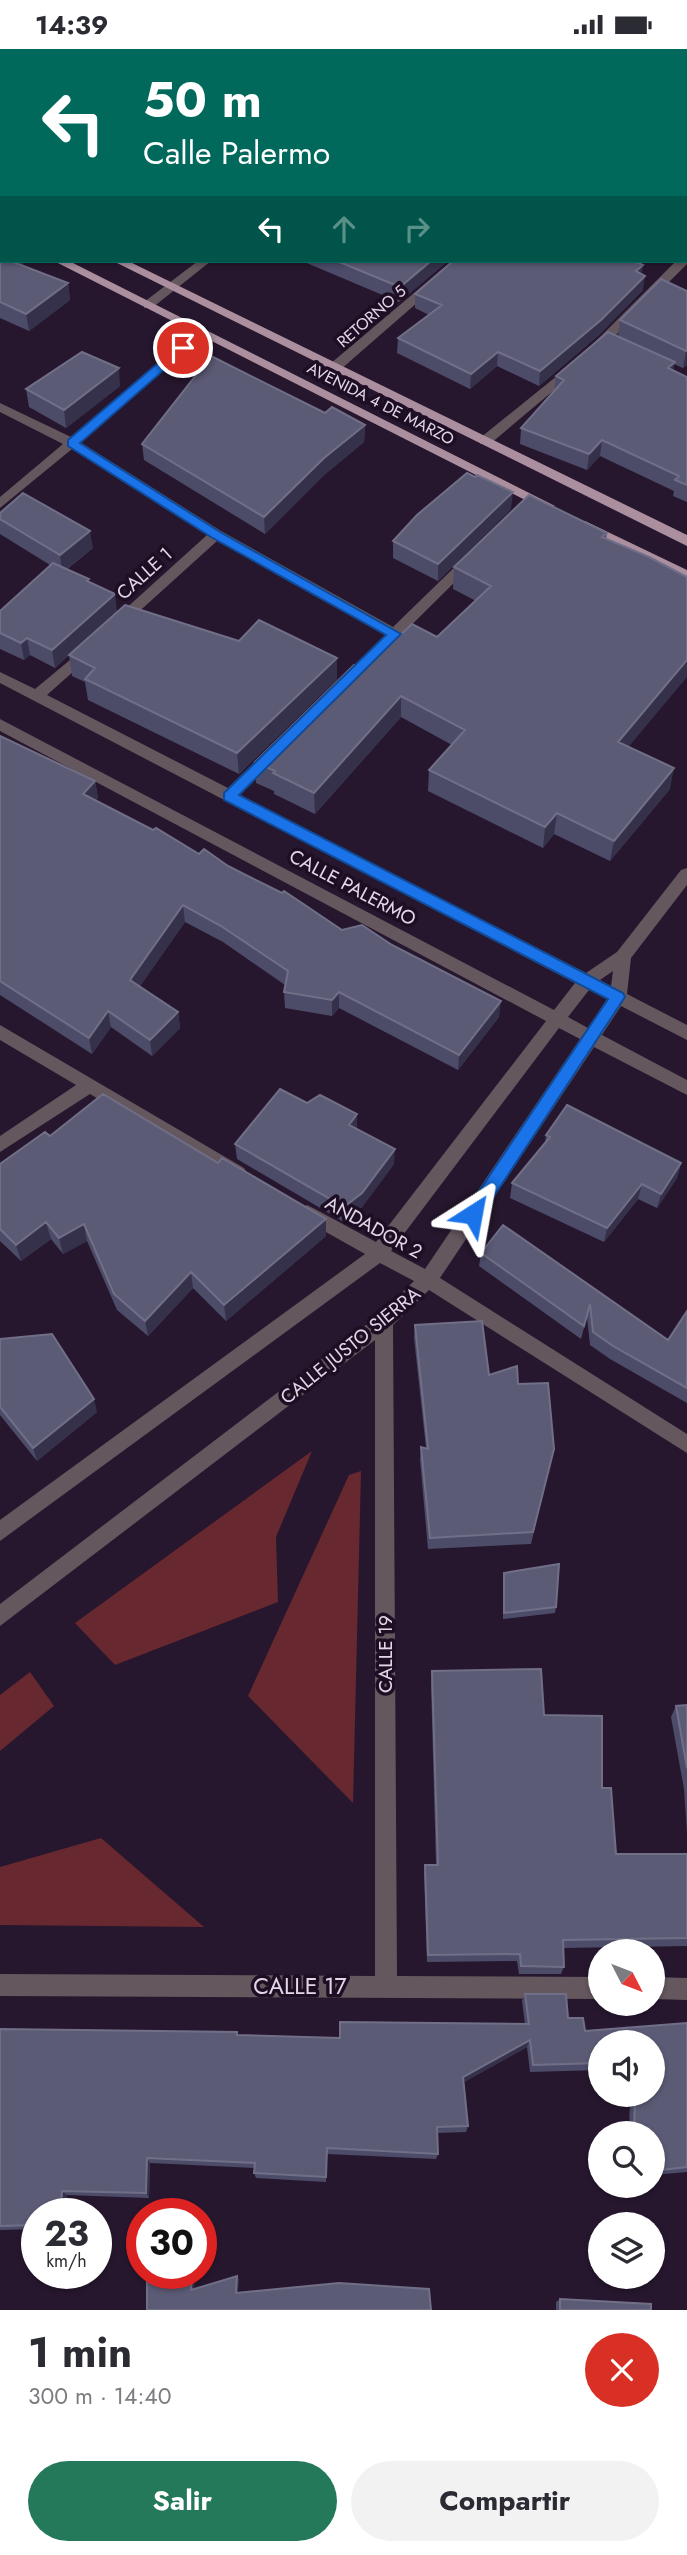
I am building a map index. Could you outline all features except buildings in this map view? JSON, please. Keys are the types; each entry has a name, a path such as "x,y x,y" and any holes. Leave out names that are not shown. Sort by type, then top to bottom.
{"main road":[{"name":"AVENIDA 4 DE MARZO","path":"64,263 529,503 563,513 687,576"},
{"name":"AVENIDA 4 DE MARZO","path":"123,263 687,541"}],"street":[{"path":"148,305 202,263"},
{"name":"RETORNO 5","path":"335,367 457,263"},
{"path":"485,441 611,343 681,263"},
{"path":"0,504 202,332"},
{"path":"0,407 72,443 216,534 394,634"},
{"name":"CALLE 1","path":"37,696 216,534"},
{"path":"336,691 484,547"},
{"name":"CALLE PALERMO","path":"0,677 687,1033"},
{"name":"CALLE PALERMO","path":"0,724 687,1088"},
{"path":"229,796 288,739"},
{"path":"0,1532 378,1254 586,981 622,956 687,874"},
{"path":"618,997 622,956"},
{"name":"CALLE JUSTO SIERRA","path":"0,1616 384,1322 428,1280 618,997"},
{"path":"0,1032 257,1184"},
{"path":"0,1145 88,1086"},
{"name":"ANDADOR 2","path":"293,1205 428,1280 687,1444"},
{"name":"CALLE 19","path":"384,1322 386,1986"},
{"name":"CALLE 17","path":"0,1985 588,1988"},
{"path":"665,1988 687,1989"}],"shaded area":[{"path":"312,1451 276,1537 278,1602 115,1665 75,1623"},
{"path":"361,1471 353,1803 248,1696 349,1475"},
{"path":"30,1672 54,1706 0,1751 0,1695"},
{"path":"101,1838 204,1927 0,1925 0,1867"}],"route":[{"path":"183,348 72,443 216,534 394,634 229,796 618,997 473,1214"}]}
